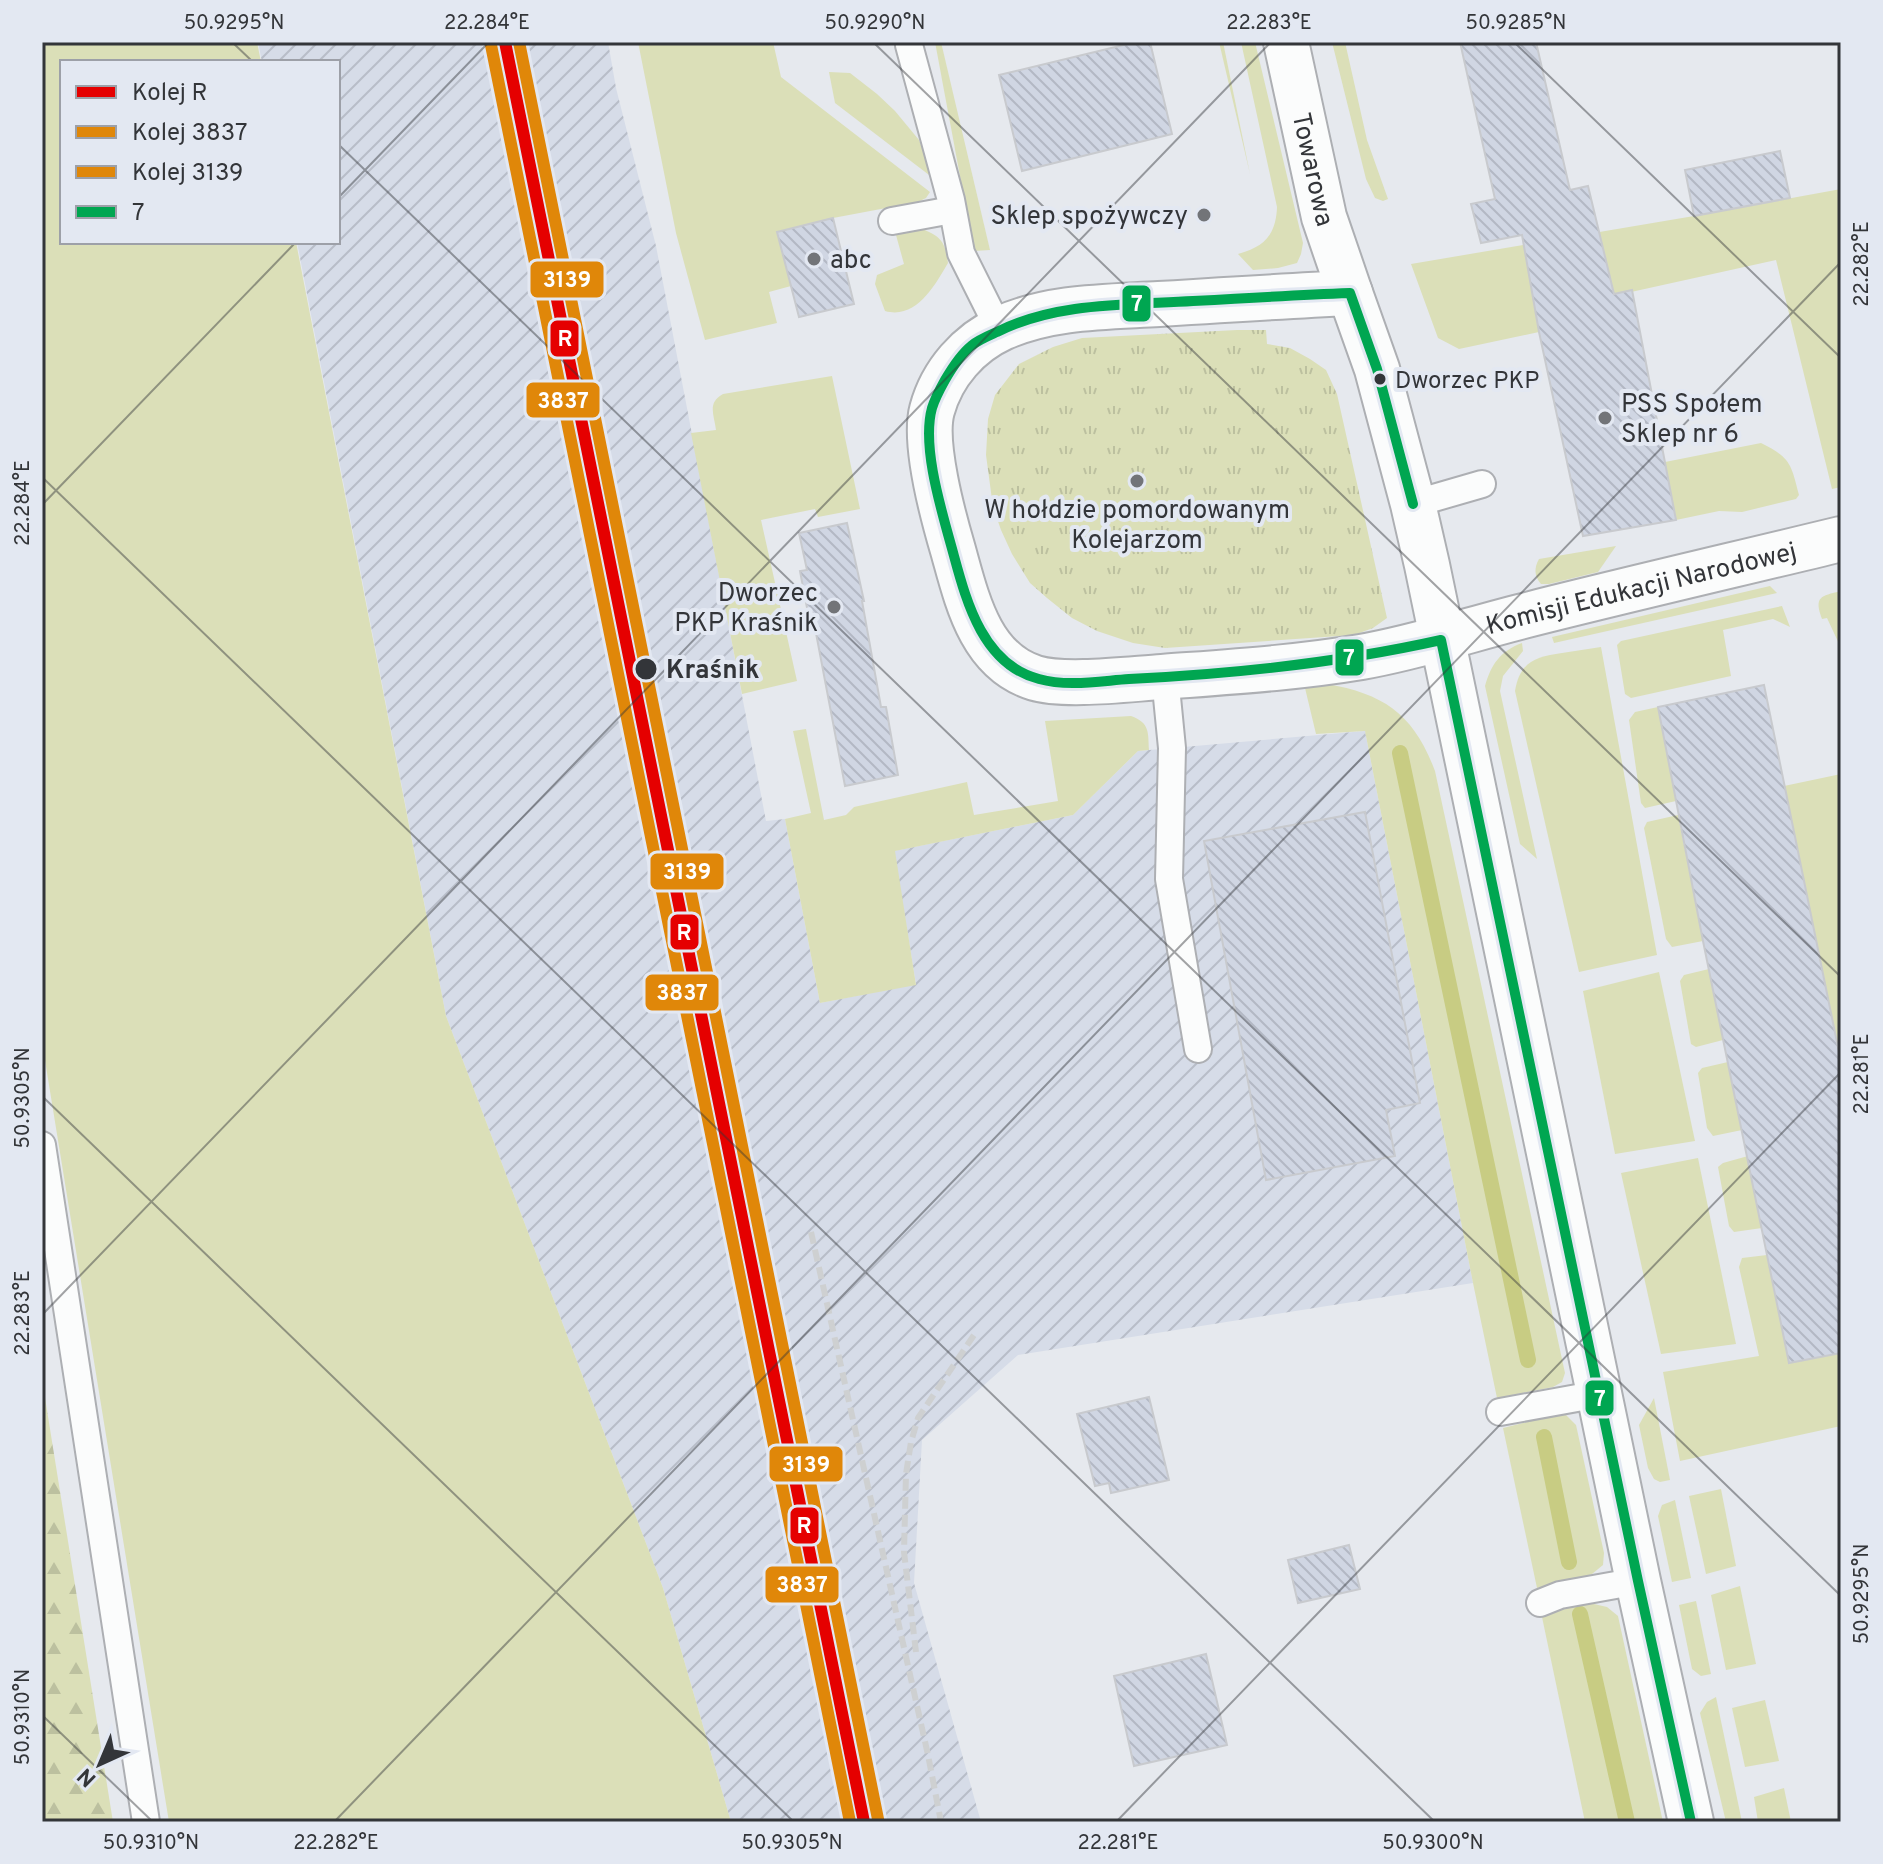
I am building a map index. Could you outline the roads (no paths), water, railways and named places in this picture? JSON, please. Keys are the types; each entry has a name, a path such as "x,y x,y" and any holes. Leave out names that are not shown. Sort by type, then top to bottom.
{"street":[{"name":"Towarowa","path":"1286,42 1324,217 1377,369 1413,504 1691,1822"},
{"name":"Komisji Edukacji Narodowej","path":"1350,293 1071,309 1020,321 972,345 951,369 939,389 931,411 929,431 943,516 976,623 992,651 1011,667 1037,679 1080,682 1300,665 1360,657 1441,640 1528,615 1841,539"}],"lane":[{"path":"909,45 961,253 999,329"},
{"path":"892,221 952,210"},
{"path":"1413,504 1482,484"},
{"path":"1165,677 1172,748 1169,879 1198,1049"},
{"path":"42,1145 146,1822"},
{"path":"1500,1412 1599,1394"},
{"path":"1540,1603 1560,1595 1638,1581"}],"waterway":[{"path":"1400,753 1528,1360"},
{"path":"1544,1437 1569,1562"},
{"path":"1580,1614 1627,1822"}],"railway":[{"path":"811,1232 941,1822"},
{"path":"916,1652 904,1552 906,1474 911,1442 918,1418 974,1335"}],"rail line":[{"name":"R","path":"505,42 864,1822"},
{"name":"3139","path":"519,42 878,1819"},
{"name":"3837","path":"491,45 850,1822"}],"place":[{"name":"Sklep spożywczy","path":"1204,215"},
{"name":"abc","path":"814,259"},
{"name":"Dworzec PKP","path":"1380,379"},
{"name":"PSS Społem Sklep nr 6","path":"1605,418"},
{"name":"W hołdzie pomordowanym Kolejarzom","path":"1137,481"},
{"name":"Dworzec PKP Kraśnik","path":"834,607"},
{"name":"Kraśnik","path":"646,669"}]}
